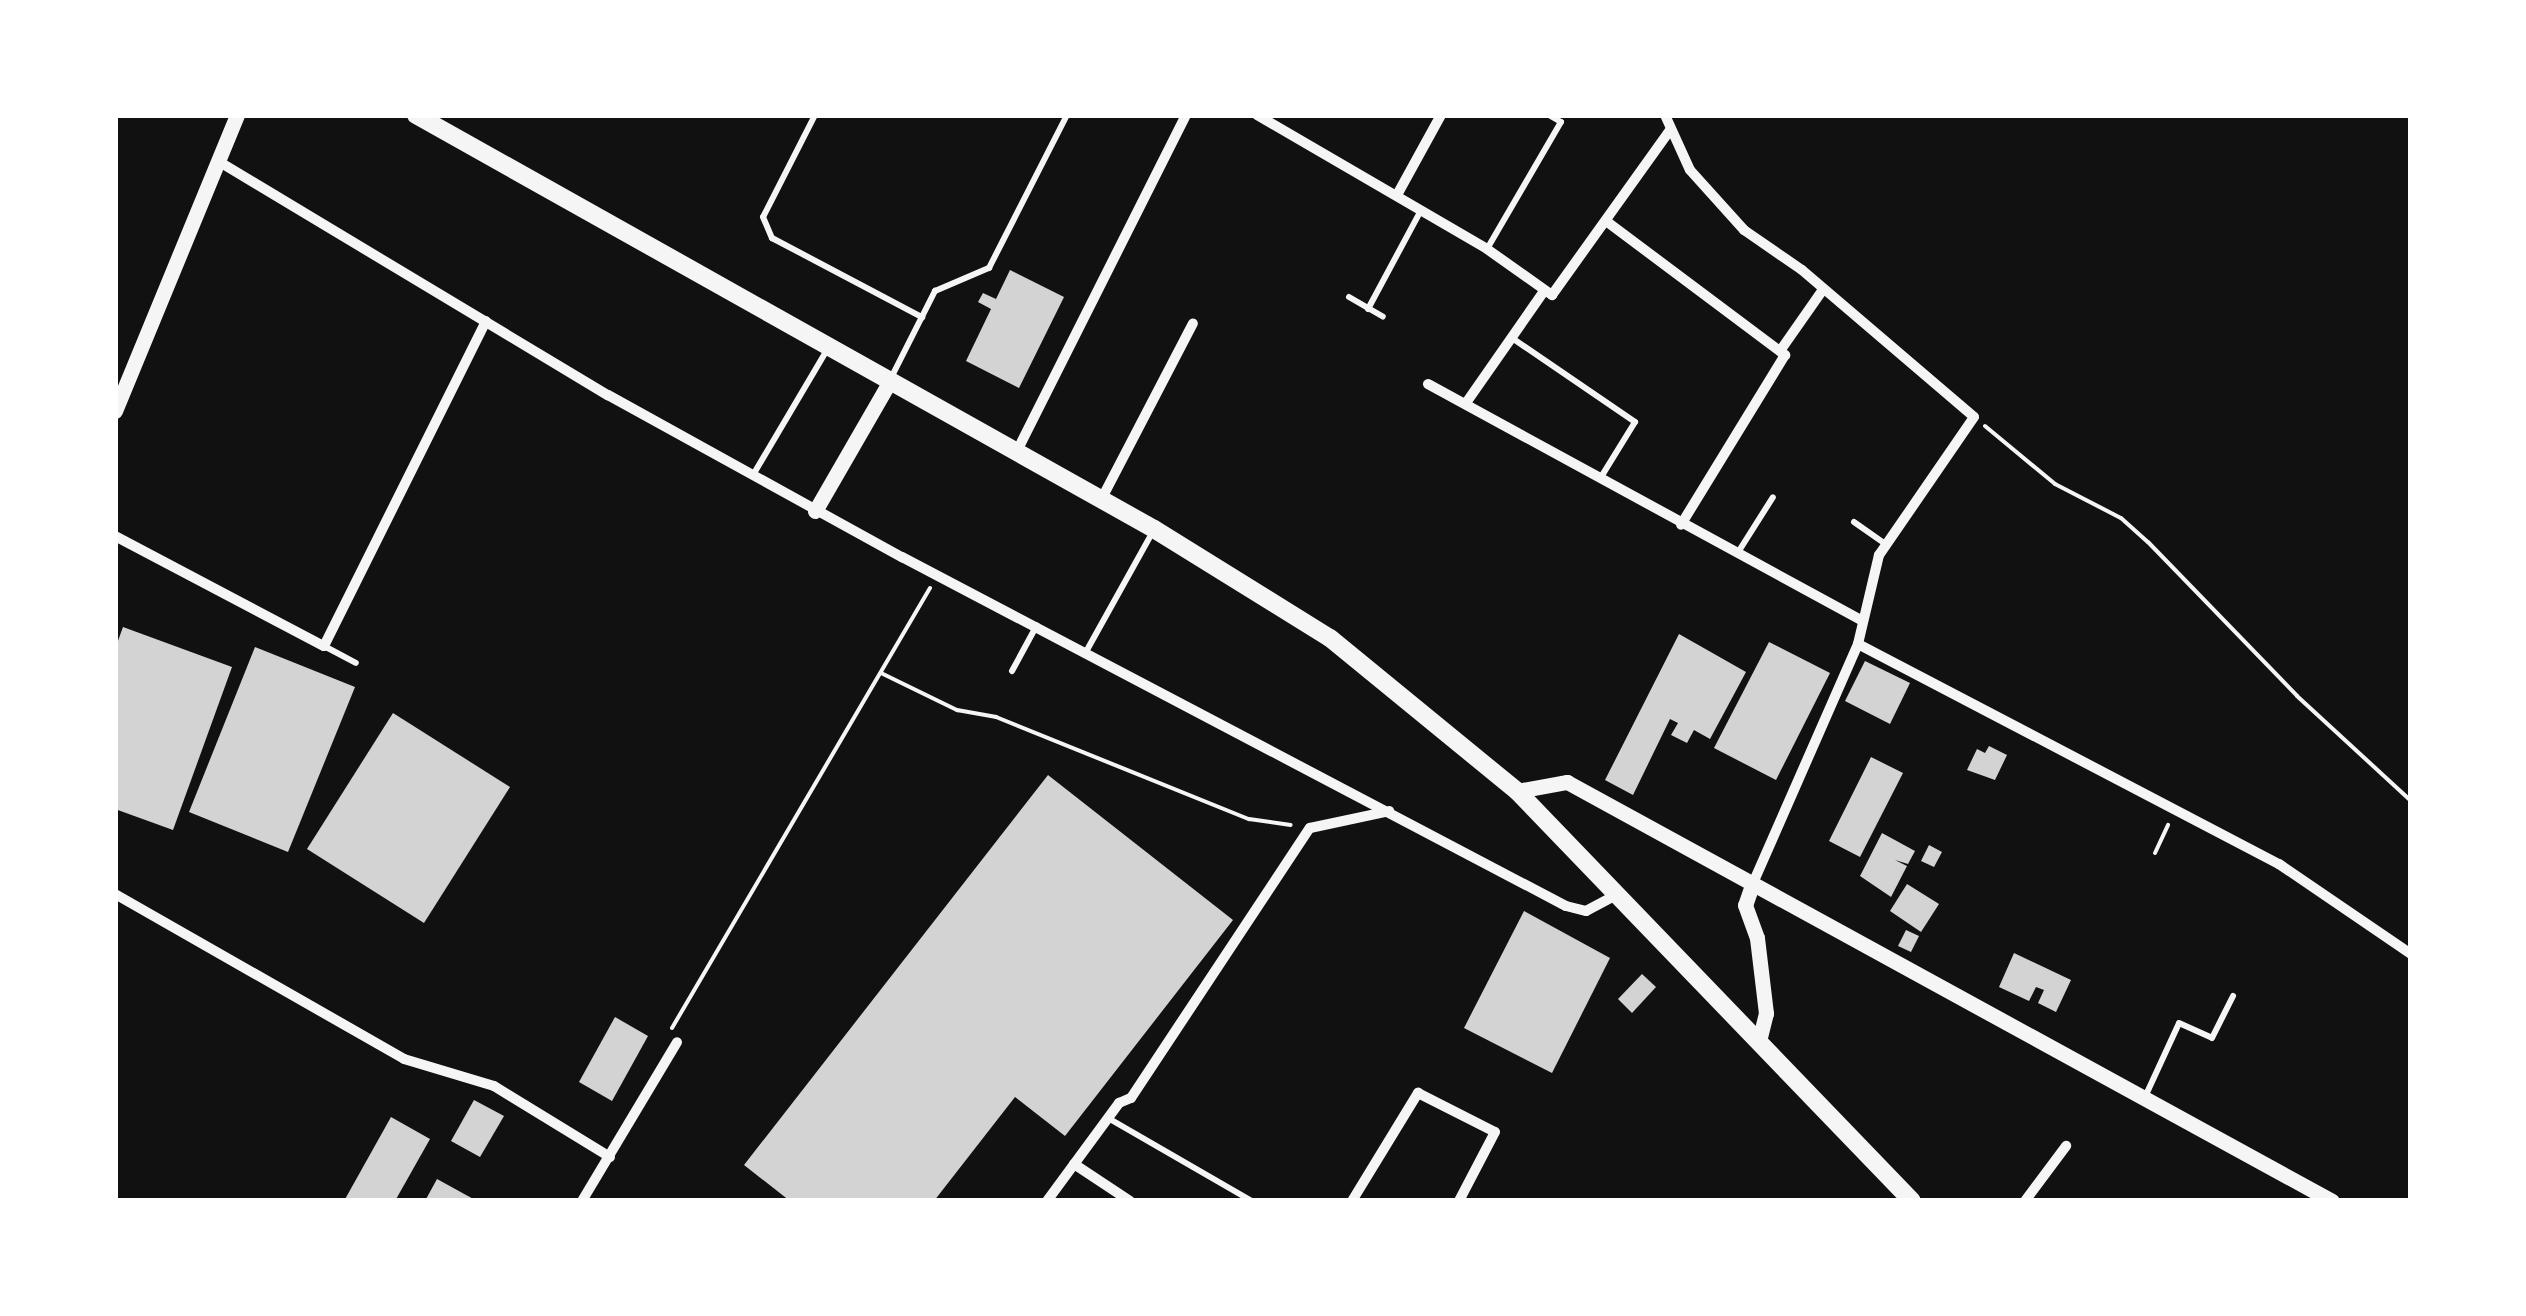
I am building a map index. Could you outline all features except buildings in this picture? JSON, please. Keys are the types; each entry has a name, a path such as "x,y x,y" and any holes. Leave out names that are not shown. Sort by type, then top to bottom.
{"main road":[{"path":"416,115 1154,529 1330,638 1516,791 1912,1201"}],"street":[{"path":"115,411 237,115"},
{"path":"1016,453 1186,115"},
{"path":"1258,115 1487,248 1552,295 1670,130"},
{"path":"1397,195 1440,115"},
{"path":"1665,115 1690,170 1744,230 1974,417 1886,544 1858,644 1751,888 1745,906 1757,938 1766,1013 1759,1041"},
{"path":"218,161 815,511 1038,624 1566,906 1586,911 1616,895"},
{"path":"1606,221 1785,355 1681,525"},
{"path":"1466,403 1544,291"},
{"path":"1780,351 1822,291"},
{"path":"115,536 324,646 486,320"},
{"path":"1100,500 1193,324"},
{"path":"815,511 890,381"},
{"path":"1428,384 1863,622"},
{"path":"1858,644 2278,864 2411,954"},
{"path":"1516,791 1567,782 1751,888 2332,1201"},
{"path":"1046,1201 1108,1118 1131,1098 1310,828 1390,811"},
{"path":"115,894 404,1059 494,1086 610,1157"},
{"path":"582,1201 610,1157 674,1036"},
{"path":"1352,1201 1418,1094 1495,1132 1459,1201"},
{"path":"2024,1201 2066,1146"},
{"path":"1074,1164 1130,1201"}],"lane":[{"path":"815,115 763,217 772,238 922,317"},
{"path":"890,381 935,292 989,268 1068,115"},
{"path":"1487,248 1561,122 1549,115"},
{"path":"1368,309 1422,209"},
{"path":"1349,298 1383,317"},
{"path":"1512,338 1635,422 1600,479"},
{"path":"752,476 830,345"},
{"path":"1736,554 1773,496"},
{"path":"1854,522 1886,544"},
{"path":"1087,650 1154,529"},
{"path":"1012,671 1038,624"},
{"path":"324,646 356,663"},
{"path":"2145,1097 2179,1023 2212,1038 2233,996"},
{"path":"1108,1118 1252,1201"}],"path":[{"path":"1974,417 2055,484 2121,518 2297,696 2411,801"},
{"path":"674,1036 938,575"},
{"path":"880,672 956,710 996,717 1249,819 1310,828"},
{"path":"2155,853 2174,812"}]}
